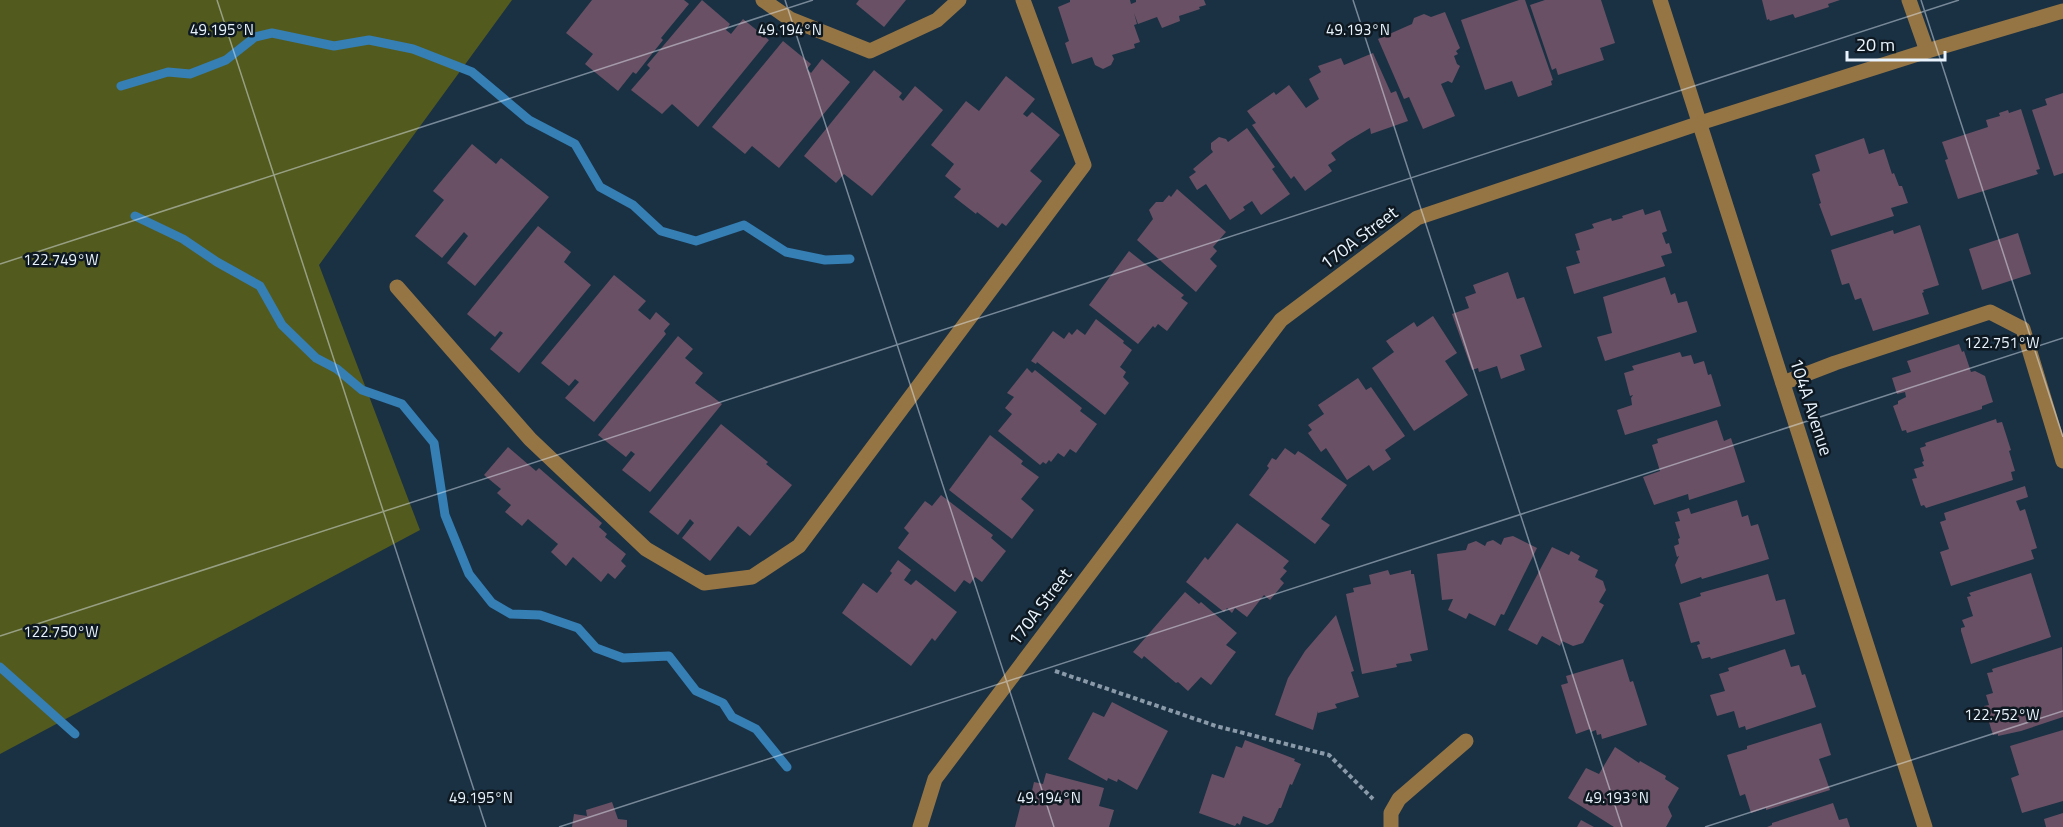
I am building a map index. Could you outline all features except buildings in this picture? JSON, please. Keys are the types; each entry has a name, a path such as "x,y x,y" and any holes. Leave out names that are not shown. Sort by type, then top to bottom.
{"street":[{"path":"763,0 790,20 870,51 937,20 959,0"},
{"path":"397,287 530,439 646,549 704,583 752,577 800,546 1084,165 1023,0"},
{"name":"104A Avenue","path":"1660,0 1925,827"},
{"path":"1909,0 1927,51"},
{"name":"170A Street","path":"920,827 935,779 1281,320 1417,218 1700,123 1927,51 2063,11"},
{"path":"1783,383 1835,363 1990,312 2023,329 2063,461"},
{"path":"1391,827 1391,813 1399,800 1466,741"}],"path":[{"path":"1055,671 1216,726 1329,755 1373,800"}],"green space":[{"path":"0,0 512,0 319,265 420,530 0,754"}],"waterway":[{"path":"121,86 168,72 190,74 226,60 255,37 272,33 334,46 369,40 413,49 472,72 529,120 575,144 600,187 633,205 661,231 696,241 744,225 786,252 825,260 850,259"},
{"path":"135,216 183,239 217,262 260,286 282,325 316,358 337,369 362,390 402,404 434,443 445,515 469,574 492,603 511,614 540,615 578,628 596,648 623,658 669,656 696,691 723,703 732,717 756,729 787,767"},
{"path":"0,667 75,734"}]}
